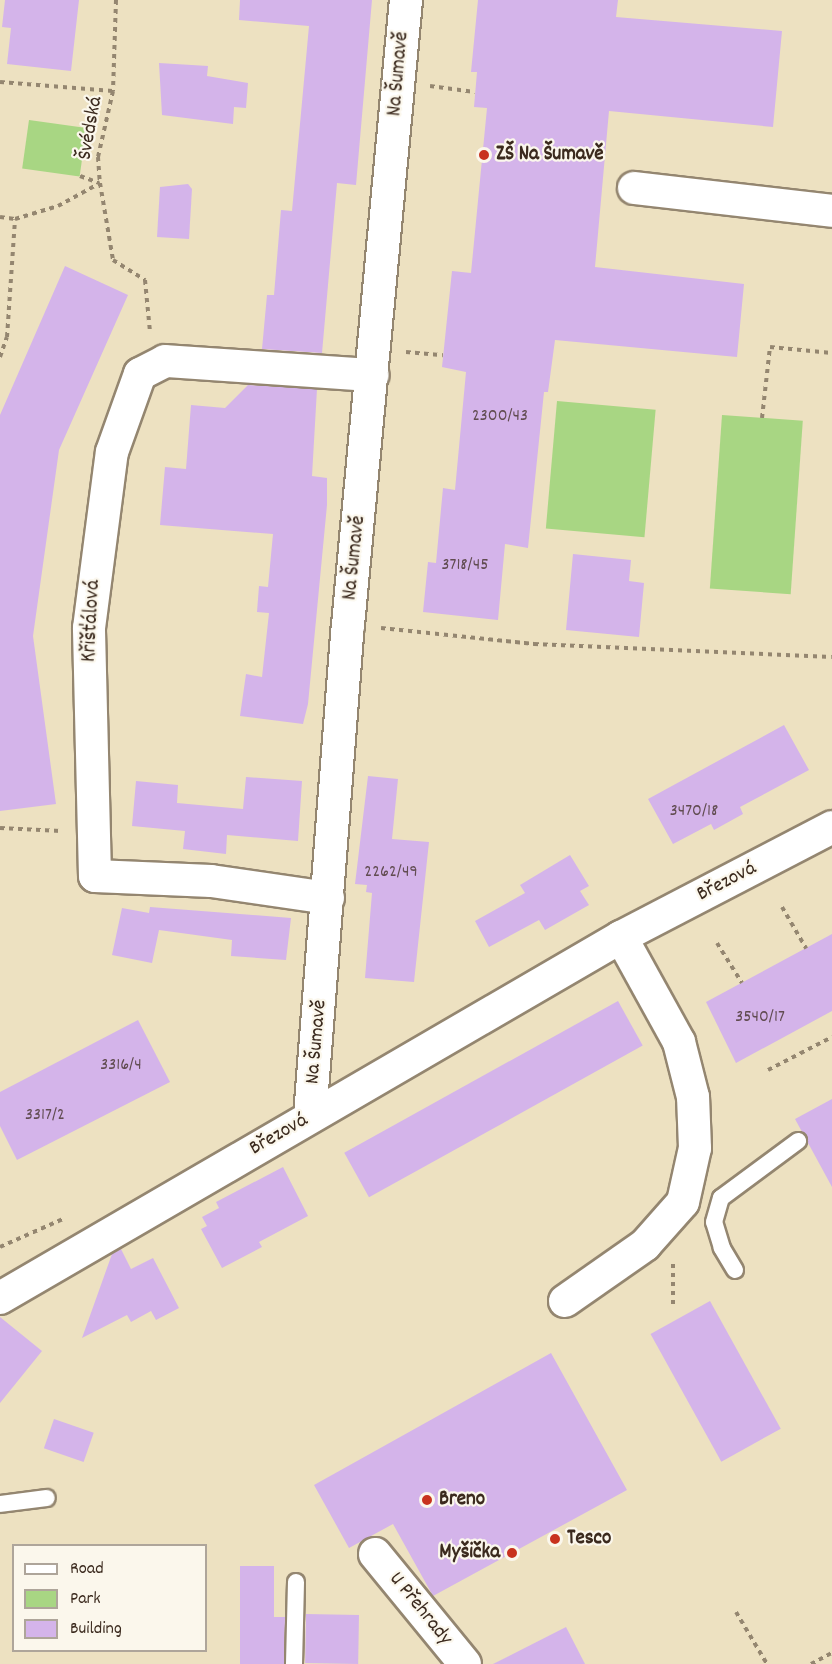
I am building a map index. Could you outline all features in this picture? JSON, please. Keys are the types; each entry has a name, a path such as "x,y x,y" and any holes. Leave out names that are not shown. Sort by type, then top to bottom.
{"street":[{"name":"Na Šumavě","path":"310,1116 348,625 406,0"},
{"path":"634,188 832,211"},
{"path":"153,368 165,361 373,375"},
{"name":"Křišťálová","path":"153,368 140,374 112,452 98,534 89,628 90,815 95,833 95,876 211,880 327,898"},
{"name":"Březová","path":"0,1298 621,937 832,827"},
{"path":"564,1301 645,1245 683,1202 695,1148 693,1096 679,1042 621,937"},
{"name":"U Přehrady","path":"375,1554 465,1664"}],"lane":[{"path":"735,1270 722,1248 714,1222 721,1198 798,1141"},
{"path":"0,1504 47,1498"},
{"path":"294,1664 296,1582"}],"path":[{"name":"Švédská","path":"116,0 113,91 98,157 100,183 113,260 145,280 153,368"},
{"path":"0,82 113,91"},
{"path":"423,85 475,92"},
{"path":"80,176 100,183"},
{"path":"0,217 15,219 58,206 100,183"},
{"path":"0,357 7,337 15,219"},
{"path":"762,418 771,346 832,353"},
{"path":"400,352 443,355"},
{"path":"376,626 399,632 534,644 832,657"},
{"path":"0,828 95,833"},
{"path":"782,907 806,948"},
{"path":"717,943 742,983"},
{"path":"768,1070 832,1037"},
{"path":"736,1612 767,1664"},
{"path":"811,1664 832,1653"}],"green space":[{"path":"29,120 86,128 80,177 22,169"},
{"path":"557,401 656,410 644,537 546,529"},
{"path":"722,415 803,421 791,594 710,589"}],"building":[{"path":"5,0 79,0 71,71 7,64 11,28 2,27"},
{"path":"240,0 372,0 356,185 337,183 322,353 262,349 267,295 274,295 281,210 292,211 309,26 239,20"},
{"path":"478,0 618,0 616,17 782,31 773,127 609,111 595,267 744,284 737,357 555,340 548,392 544,392 528,548 505,544 498,620 423,612 428,562 436,563 443,488 455,490 466,372 442,367 452,271 471,273 487,108 474,107 477,72 471,72"},
{"path":"159,63 208,66 207,76 248,83 246,108 234,107 233,124 162,115"},
{"path":"188,184 192,189 189,239 157,237 160,187"},
{"path":"65,266 128,295 59,450 33,636 56,804 0,811 0,415"},
{"path":"248,385 317,389 312,476 327,478 327,505 308,704 303,724 240,716 246,674 262,677 269,613 257,612 259,586 268,587 273,534 160,525 165,467 186,469 191,405 225,408"},
{"path":"573,554 631,560 629,581 644,583 639,637 566,630"},
{"path":"784,725 809,770 740,807 743,814 714,830 711,824 673,844 648,799"},
{"path":"368,776 398,779 392,839 429,842 414,982 365,978 372,893 366,892 367,885 355,884"},
{"path":"246,777 302,781 298,841 227,835 226,854 183,849 185,831 132,826 136,781 178,785 177,803 243,809"},
{"path":"570,855 589,886 580,891 589,905 545,930 539,920 489,947 475,921 525,893 520,885"},
{"path":"150,907 291,918 286,960 231,956 232,940 159,930 152,963 112,955 122,908 149,913"},
{"path":"832,934 832,1011 736,1063 706,1002"},
{"path":"618,1001 643,1046 369,1197 344,1153"},
{"path":"138,1020 170,1082 17,1160 0,1126 0,1092"},
{"path":"832,1099 832,1187 795,1119"},
{"path":"283,1167 308,1216 259,1242 262,1247 222,1268 201,1229 207,1226 202,1217 219,1208 216,1202"},
{"path":"121,1249 131,1269 153,1258 179,1308 156,1320 151,1311 131,1322 127,1315 82,1338 112,1254"},
{"path":"710,1301 781,1429 721,1462 651,1334"},
{"path":"0,1317 42,1351 0,1403"},
{"path":"551,1353 627,1490 433,1596 393,1524 349,1548 314,1485"},
{"path":"54,1419 94,1433 84,1462 44,1448"},
{"path":"240,1566 274,1566 274,1617 285,1617 284,1664 240,1664"},
{"path":"306,1614 359,1615 358,1664 305,1663"},
{"path":"566,1627 585,1664 493,1664"}],"place":[{"name":"ZŠ Na Šumavě","path":"484,155"},
{"name":"Breno","path":"427,1500"},
{"name":"Tesco","path":"555,1539"},
{"name":"Myšička","path":"512,1553"}]}
